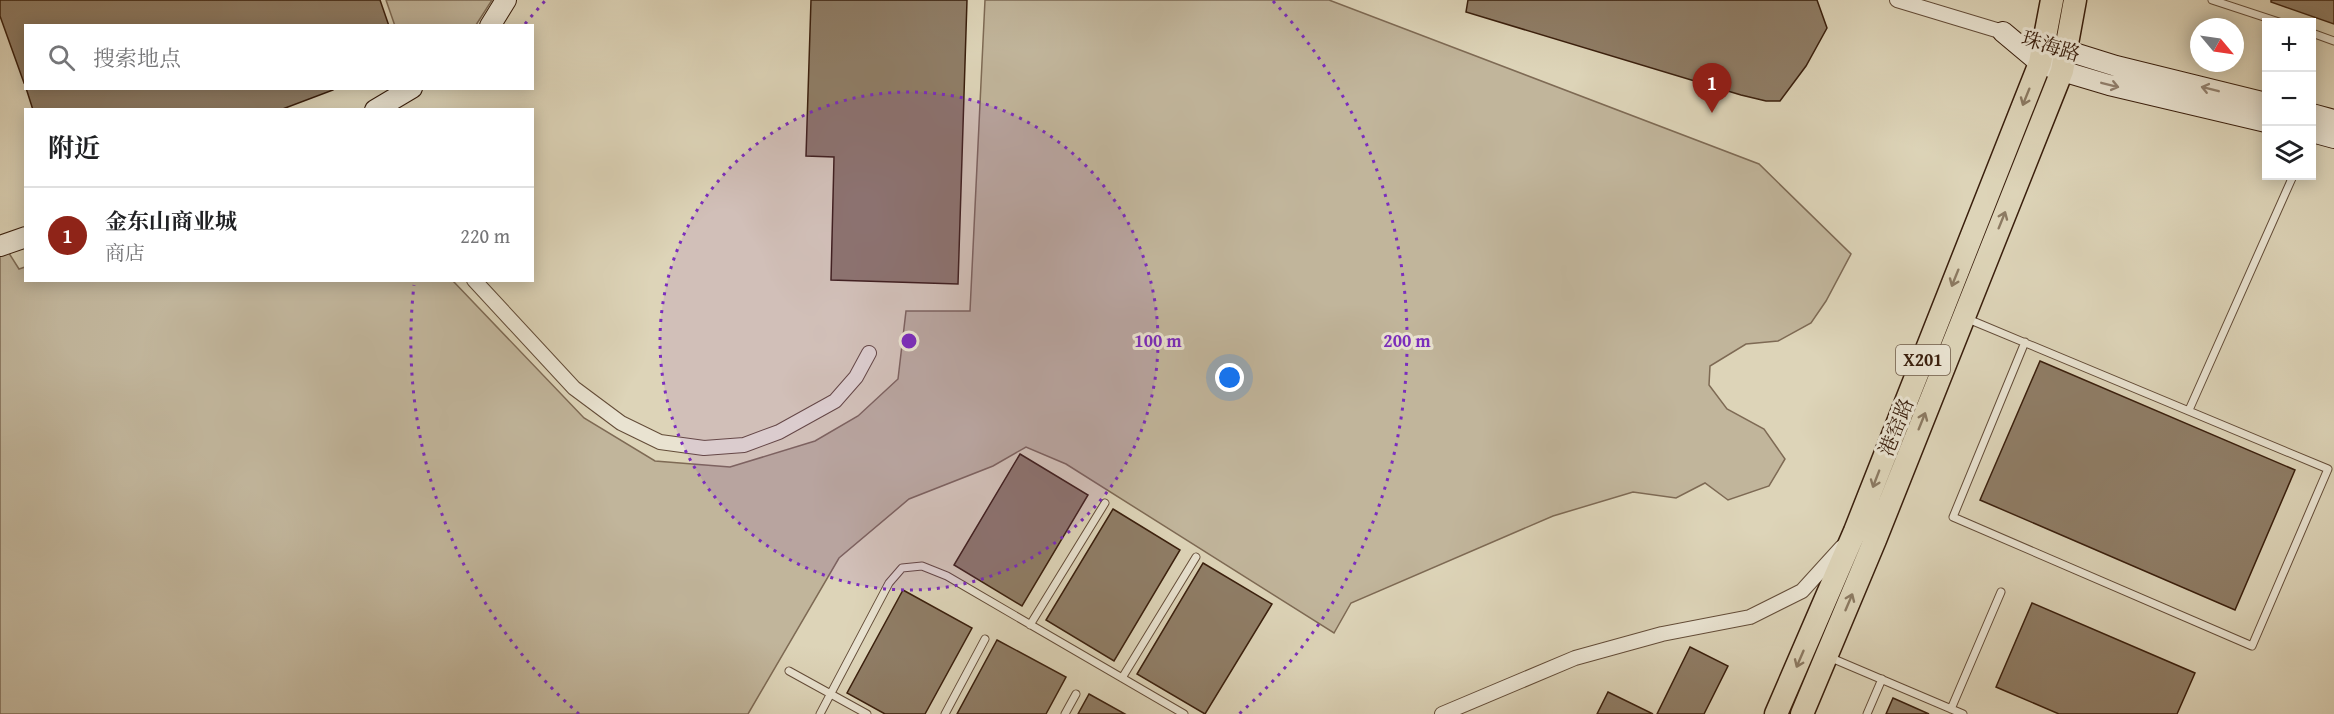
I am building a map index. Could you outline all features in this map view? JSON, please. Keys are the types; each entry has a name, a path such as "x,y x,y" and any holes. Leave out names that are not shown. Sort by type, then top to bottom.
{"main road":[{"path":"491,24 506,0"},
{"name":"港窑路","path":"1776,714 1855,531 2042,52 2052,0"},
{"name":"港窑路","path":"1802,714 1875,540 2063,61 2075,0"},
{"name":"珠海路","path":"2003,32 2109,85 2262,121"},
{"name":"珠海路","path":"2063,61 2116,66 2262,102"},
{"path":"378,108 409,90"},
{"path":"2316,115 2334,120"},
{"path":"2316,133 2334,138"},
{"path":"0,246 24,238"}],"street":[{"path":"1897,0 2003,32"},
{"path":"476,282 574,388 621,423 660,442 704,448 744,445 779,432 835,401 855,377 869,354"},
{"path":"1442,714 1575,658 1662,634 1750,617 1802,591 1855,531"}],"lane":[{"path":"2212,0 2267,18"},
{"path":"2316,34 2334,41"},
{"path":"2189,410 2291,180"},
{"path":"1963,317 2025,342 2189,410 2328,469 2252,646 1953,518 2025,342"},
{"path":"1030,625 1105,503"},
{"path":"1122,678 1196,557"},
{"path":"820,714 889,583 902,568 922,566 947,576 1184,714"},
{"path":"1951,709 2001,592"},
{"path":"945,714 985,639"},
{"path":"1826,656 1963,714"},
{"path":"789,670 867,714"},
{"path":"1867,714 1882,679"},
{"path":"1065,714 1077,694"}],"shaded area":[{"path":"386,0 492,0 477,24 394,24"},
{"path":"985,0 1329,0 1759,164 1851,254 1826,301 1811,323 1778,341 1746,344 1710,366 1709,385 1727,409 1764,429 1785,459 1769,486 1728,500 1705,483 1676,498 1633,492 1553,516 1351,603 1334,633 1066,464 1026,447 993,466 909,499 839,558 748,714 0,714 0,239 19,269 24,267 24,282 454,282 584,418 655,461 730,467 815,441 858,416 898,379 906,311 970,311"}],"building":[{"path":"0,0 380,0 388,24 24,24 24,83 0,16"},
{"path":"811,0 967,0 958,284 831,280 834,157 806,156"},
{"path":"1468,0 1817,0 1827,28 1806,66 1780,101 1766,101 1466,12"},
{"path":"2271,0 2334,0 2334,24 2271,2"},
{"path":"27,90 333,90 285,108 32,108"},
{"path":"2040,361 2295,470 2235,610 1980,500"},
{"path":"1020,454 1088,495 1022,606 954,565"},
{"path":"1113,509 1180,550 1114,661 1046,620"},
{"path":"1203,563 1272,604 1205,714 1137,674"},
{"path":"903,590 972,628 925,714 885,714 847,693"},
{"path":"2032,603 2195,673 2177,714 2059,714 1996,687"},
{"path":"997,640 1066,677 1046,714 957,714"},
{"path":"1690,647 1728,666 1704,714 1657,714"},
{"path":"1608,692 1653,714 1597,714"},
{"path":"1089,694 1125,714 1078,714"},
{"path":"1893,698 1929,714 1886,714"}],"place":[{"name":"金东山商业城","path":"1712,113"}]}
